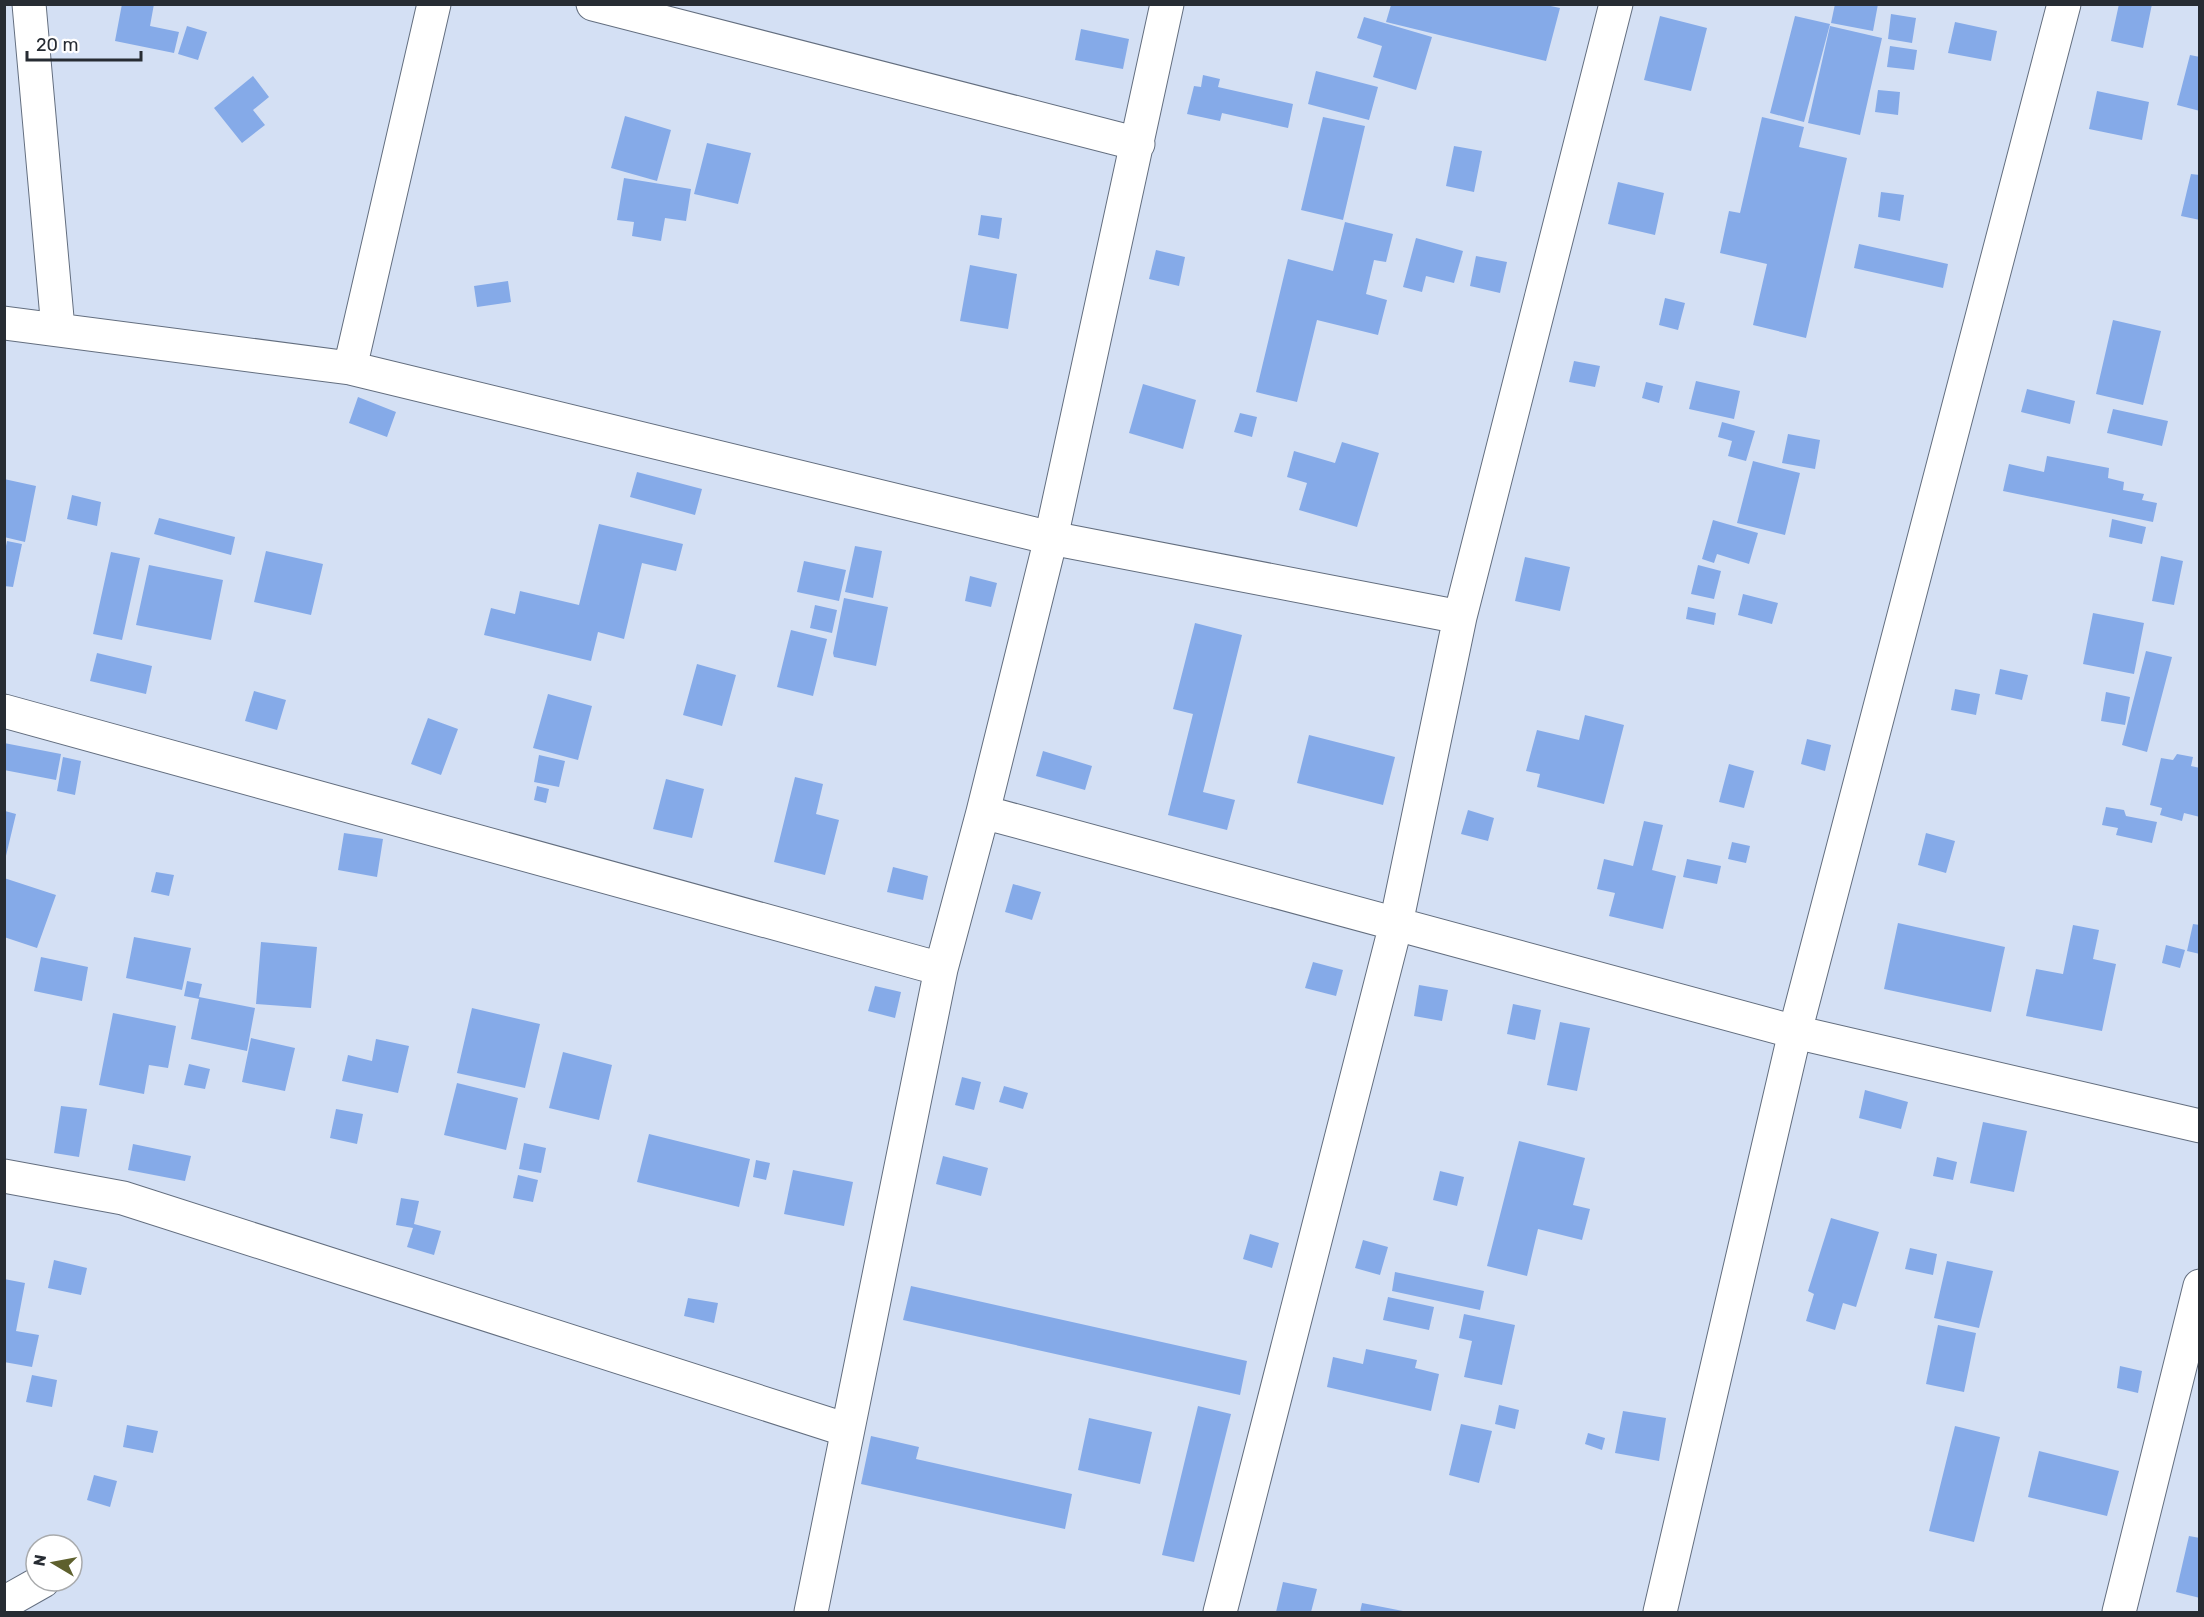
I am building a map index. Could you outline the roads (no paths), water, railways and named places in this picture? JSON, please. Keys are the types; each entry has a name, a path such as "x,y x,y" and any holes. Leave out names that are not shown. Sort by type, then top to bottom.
{"street":[{"path":"29,4 58,329"},
{"path":"350,368 434,4"},
{"path":"593,4 641,10 1138,144"},
{"path":"811,1612 940,969 983,812 1051,538 1167,4"},
{"path":"1220,1612 1396,924 1460,617 1616,4"},
{"path":"1660,1612 1795,1032 2064,4"},
{"path":"4,323 350,368 1051,538 1460,617"},
{"path":"4,711 940,969"},
{"path":"983,812 1795,1032 2199,1126"},
{"path":"4,1176 123,1198 847,1430"},
{"path":"2120,1612 2199,1286"},
{"path":"4,1603 24,1592"}]}
